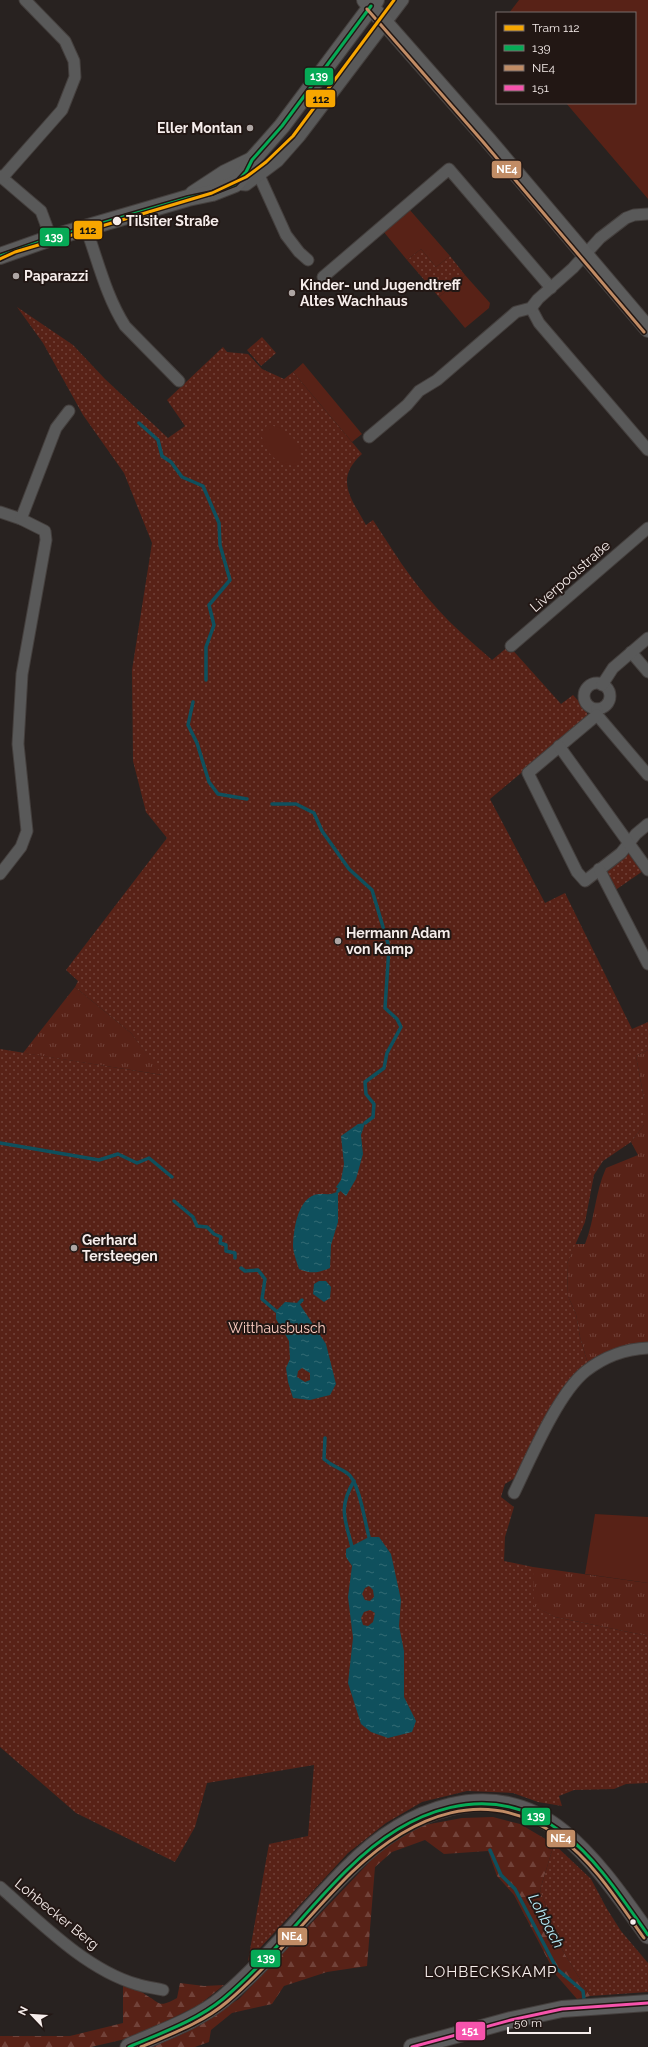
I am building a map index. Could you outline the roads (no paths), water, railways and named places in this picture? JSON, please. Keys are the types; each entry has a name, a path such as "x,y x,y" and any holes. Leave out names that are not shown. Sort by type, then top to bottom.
{"main road":[{"path":"128,2047 183,2024 221,2000 255,1969 348,1869 372,1847 417,1817 443,1808 472,1803 498,1804 518,1808 541,1818 562,1832 580,1848 600,1871 648,1936"}],"street":[{"path":"25,0 65,41 74,60 75,78 62,110 1,177 41,211 51,238"},
{"path":"0,256 51,238 188,198 212,193 236,184 246,185 278,161 300,136 403,0"},
{"path":"236,184 246,172 252,160 282,126 371,2 386,23 648,328"},
{"path":"252,160 286,234 299,252 308,260"},
{"path":"188,198 225,173 252,160"},
{"path":"323,278 449,169 551,288"},
{"path":"369,438 408,405 419,391 437,380 516,312 531,308 538,299 586,255 600,238 626,218 634,215 648,214"},
{"path":"86,228 98,266 119,316 125,326 179,382"},
{"path":"531,308 539,323 648,450"},
{"path":"22,519 56,428 69,411"},
{"path":"0,512 22,519 45,531 46,540 22,674 18,744 26,831 21,847 0,874"},
{"name":"Liverpoolstraße","path":"511,646 648,528"},
{"path":"602,684 613,668 648,638"},
{"path":"631,652 648,672"},
{"path":"648,775 597,712 587,705 584,694 590,685 602,684 608,690 610,697 607,705 597,712 528,773 577,872 585,881 629,844 636,834 648,824"},
{"path":"559,746 648,870"},
{"path":"600,869 648,964"},
{"path":"514,1493 551,1420 572,1385 586,1371 614,1354 632,1349 648,1348"},
{"name":"Lohbecker Berg","path":"0,1887 51,1932 98,1966 135,1984 163,1990"},
{"path":"412,2047 511,2020 562,2009 648,2003"}],"water":[{"path":"365,1123 361,1135 363,1154 356,1179 346,1196 336,1187 341,1180 344,1164 341,1136 358,1124"},
{"path":"338,1191 338,1222 331,1245 330,1268 314,1272 307,1272 299,1269 294,1254 293,1245 294,1231 300,1210 308,1199 314,1195 332,1194"},
{"path":"319,1281 326,1281 331,1287 330,1298 324,1302 313,1294 314,1284"},
{"path":"285,1302 299,1303 326,1344 336,1384 330,1395 310,1400 293,1398 288,1382 286,1368 290,1359 289,1341 276,1319 276,1311","holes":["302,1368 310,1373 310,1380 305,1382 297,1377 298,1371"]},
{"path":"369,1537 379,1537 391,1554 401,1600 399,1626 404,1651 404,1697 416,1721 412,1732 388,1738 371,1732 361,1724 348,1683 353,1638 348,1597 352,1566 346,1557 346,1549","holes":["369,1586 373,1590 374,1597 370,1601 365,1600 362,1594 365,1588","370,1610 375,1613 373,1622 368,1626 363,1625 361,1618 364,1612"]}],"waterway":[{"path":"139,423 158,440 162,456 171,462 182,477 203,486 219,523 220,545 230,580 209,605 214,625 206,647 206,680"},
{"path":"193,702 188,725 197,743 209,782 218,794 247,799"},
{"path":"272,804 296,804 314,813 322,831 349,869 372,890 389,947 385,1008 397,1019 401,1027 387,1053 384,1068 365,1082 366,1094 374,1104 373,1117 365,1123"},
{"path":"0,1143 99,1160 118,1154 137,1163 149,1158 172,1177"},
{"path":"174,1201 193,1217 197,1226 207,1227 214,1234 221,1237 220,1243 226,1245 226,1251 235,1253 235,1258"},
{"path":"241,1268 245,1271 258,1270 265,1279 262,1299 276,1311"},
{"path":"299,1303 302,1300"},
{"path":"325,1438 324,1459 351,1477 361,1502 369,1537"},
{"path":"352,1547 345,1521 344,1506 349,1490 354,1481"},
{"name":"Lohbach","path":"490,1850 501,1875 515,1889 557,1969 583,1991 584,1999"}],"tram line":[{"name":"112","path":"0,259 15,252 212,193 246,177 266,162 293,136 394,0"}],"place":[{"name":"Eller Montan","path":"250,128"},
{"name":"Tilsiter Straße","path":"117,221"},
{"name":"Paparazzi","path":"16,276"},
{"name":"Kinder- und Jugendtreff Altes Wachhaus","path":"292,293"},
{"name":"Hermann Adam von Kamp","path":"338,941"},
{"name":"Gerhard Tersteegen","path":"74,1248"}],"district":[{"name":"LOHBECKSKAMP","path":"491,1972"}],"park label":[{"name":"Witthausbusch","path":"277,1328"}]}
